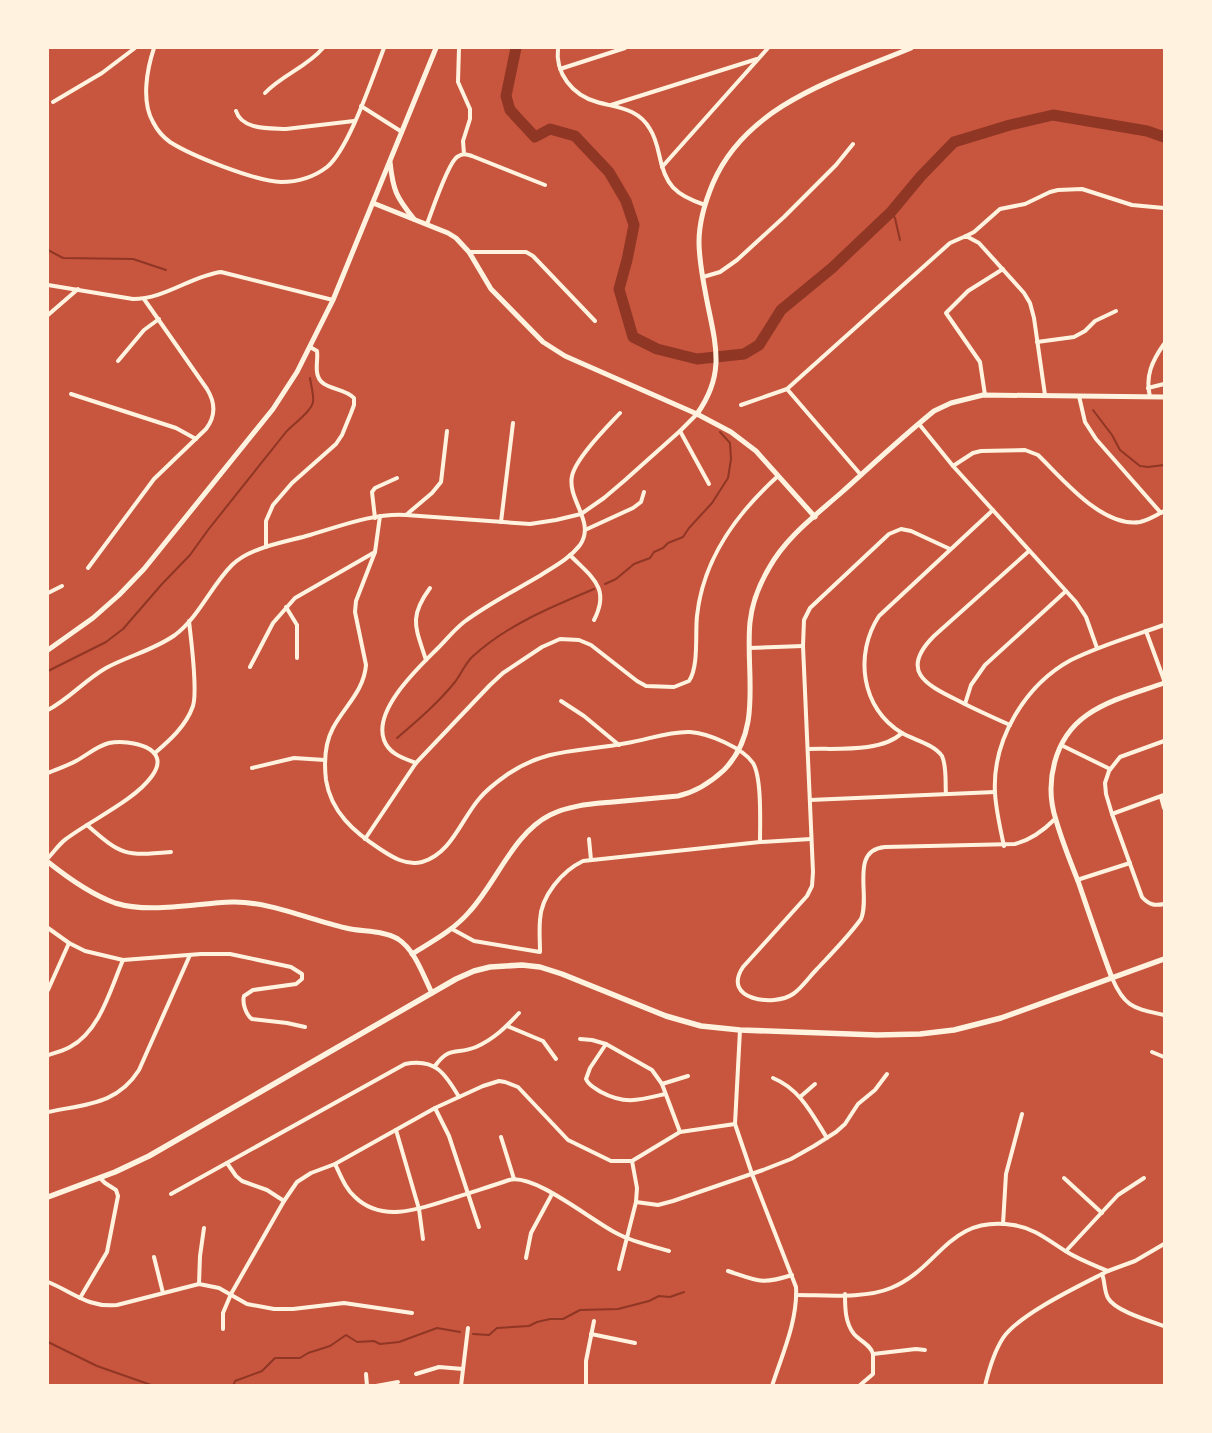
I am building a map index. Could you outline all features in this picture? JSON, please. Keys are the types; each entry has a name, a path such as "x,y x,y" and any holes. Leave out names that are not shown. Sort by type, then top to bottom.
{"main road":[{"path":"48,1197 149,1156 432,993 474,971 490,967 522,965 562,974 689,1024 740,1030 877,1035 920,1034 954,1030 1001,1018 1164,959"}],"street":[{"path":"53,102 102,73 135,48"},
{"path":"154,48 149,68 147,100 153,123 162,135 195,155 259,178 282,182 299,180 314,175 334,160 342,149 384,48"},
{"path":"265,93 275,83 309,62 323,48"},
{"path":"48,650 93,618 144,569 273,410 310,347 332,300 436,48"},
{"path":"459,48 458,82 470,109 470,119 462,141 464,154"},
{"path":"558,48 560,70 566,82 578,93 596,102 633,112 644,120 654,136 667,180 675,190 686,198 705,205"},
{"path":"560,70 625,48"},
{"path":"662,167 768,48"},
{"path":"48,710 67,698 100,672 163,642 183,628 232,565 243,556 266,547 338,526 378,517 406,515 530,524 544,522 581,514 604,498 680,431 697,414 709,396 717,364 716,344 702,277 699,241 705,205 717,174 725,160 747,132 763,119 793,100 911,48"},
{"path":"611,105 759,58"},
{"path":"361,106 402,132"},
{"path":"236,111 238,118 252,126 286,129 354,121"},
{"path":"702,277 720,272 737,260 794,207 853,144"},
{"path":"427,224 452,165 459,155 464,154 545,185"},
{"path":"390,162 395,192 402,205 414,220"},
{"path":"741,405 787,389 950,243 974,232 1000,209 1025,204 1050,192 1072,188 1097,193 1141,207 1164,208"},
{"path":"373,203 427,224 456,238 469,252 491,289 543,342 565,356 697,414 742,440 756,451 814,517"},
{"path":"966,236 979,243 1024,293 1030,303 1038,342 1045,396"},
{"path":"469,252 526,252 533,256 596,321"},
{"path":"985,395 980,362 946,315 947,310 968,291 1003,269"},
{"path":"48,285 144,299 221,272 332,300"},
{"path":"48,315 78,289"},
{"path":"88,568 154,479 206,429 212,419 214,410 212,396 144,299"},
{"path":"1038,342 1074,337 1095,321 1116,310"},
{"path":"118,361 138,335 159,319"},
{"path":"1150,397 1148,376 1164,344"},
{"path":"266,547 266,521 272,505 292,483 336,444 342,435 354,405 354,398 351,395 321,382 317,373 317,351 310,347"},
{"path":"1148,388 1164,384"},
{"path":"787,389 861,475"},
{"path":"71,394 176,428 196,439"},
{"path":"412,954 452,930 486,892 524,835 549,815 576,806 678,796 691,793 710,782 728,766 745,737 750,715 749,648 752,614 762,582 770,566 789,541 814,517 934,412 951,403 985,395 1164,397"},
{"path":"953,466 973,453 981,451 1030,451 1038,455 1084,500 1112,517 1126,522 1139,522 1148,520 1162,512 1096,439 1085,422 1079,396"},
{"path":"416,764 399,757 389,748 382,734 383,725 390,706 398,692 426,660 464,622 570,555 581,543 585,530 572,490 572,474 582,458 620,413"},
{"path":"501,522 513,423"},
{"path":"919,424 953,466 1076,602 1086,617 1097,648"},
{"path":"406,515 441,482 447,431"},
{"path":"680,431 710,484"},
{"path":"365,839 416,764 503,673 542,647 560,639 572,638 591,645 646,686 663,688 686,684 692,676 694,669 698,610 704,578 710,563 736,519 760,492 778,476"},
{"path":"397,478 375,488 372,492 378,517 375,552 356,601 355,612 366,665 365,673 360,686 333,728 327,742 325,760 326,781 334,805 348,825 386,854 403,862 412,863 427,860 450,842 480,798 492,786 522,765 563,751 619,745 667,734 690,732 705,734 738,751 753,763 757,772 760,842"},
{"path":"585,530 633,508 640,502 644,492"},
{"path":"946,794 945,770 941,755 892,726 881,713 868,691 864,670 865,649 873,626 879,616 993,510"},
{"path":"950,549 905,529 896,530 889,534 810,608 804,620 803,646 812,881 810,892 739,973 738,987 744,995 759,999 782,999 793,994 861,919 864,910 864,864 865,858 872,850 885,847 1004,846 1029,839 1055,819"},
{"path":"1010,725 937,690 921,677 918,668 920,654 934,636 1029,551"},
{"path":"250,667 268,631 286,607 303,592 375,552"},
{"path":"570,555 598,585 601,595 599,608 594,620"},
{"path":"48,592 62,586"},
{"path":"426,660 415,619 416,610 430,588"},
{"path":"965,704 971,685 979,672 1066,591"},
{"path":"286,607 297,625 297,658"},
{"path":"155,754 181,727 193,705 194,692 189,621"},
{"path":"1004,846 995,792 998,758 1010,725 1027,698 1044,680 1071,660 1097,648 1164,625"},
{"path":"1146,632 1164,681 1095,710 1078,724 1062,744 1053,768 1051,785 1055,819 1112,978 1125,1001 1139,1009 1164,1015"},
{"path":"749,648 803,646"},
{"path":"561,701 590,721 619,745"},
{"path":"808,749 874,747 889,743 902,733"},
{"path":"1164,741 1120,757 1110,769 1105,782 1112,814 1145,900 1152,905 1164,904"},
{"path":"48,773 63,767 100,746 111,743 123,742 143,745 155,754 157,760 156,770 146,783 123,802 65,840 48,860 86,889 116,903 134,906 249,903 347,928 389,936 398,939 412,954 432,993"},
{"path":"1062,744 1110,769"},
{"path":"252,768 294,758 325,760"},
{"path":"810,800 995,792"},
{"path":"1112,814 1163,796 1164,808"},
{"path":"87,825 110,846 119,850 140,854 171,852"},
{"path":"589,839 591,860"},
{"path":"452,930 474,941 540,952 540,920 545,901 570,867 583,861 760,842 811,839"},
{"path":"1078,880 1130,864"},
{"path":"48,928 68,943 85,951 123,960 230,954 291,966 300,972 303,977 300,982 253,990 244,996 243,1003 248,1016 252,1019 306,1027"},
{"path":"48,990 68,943"},
{"path":"48,1112 104,1100 114,1096 132,1081 139,1070 190,955"},
{"path":"48,1055 71,1047 91,1029 123,960"},
{"path":"435,1066 444,1055 478,1046 495,1036 519,1013"},
{"path":"507,1026 543,1041 556,1059"},
{"path":"740,1030 735,1124 752,1174 796,1287 792,1321 772,1386"},
{"path":"580,1039 606,1044 647,1066 656,1074 662,1084 680,1132"},
{"path":"606,1044 588,1072 586,1079 589,1084 606,1094 624,1101 666,1094"},
{"path":"1152,1052 1164,1057"},
{"path":"170,1194 405,1064 414,1062 435,1066 450,1080 459,1097"},
{"path":"636,1202 662,1204 752,1174 791,1158 827,1138 845,1124 858,1104 875,1090 887,1074"},
{"path":"662,1084 688,1076"},
{"path":"773,1078 789,1086 800,1097 827,1138"},
{"path":"223,1329 224,1313 231,1294 284,1201 302,1178 335,1164 435,1108 493,1082 499,1081 511,1084 524,1093 568,1140 604,1158 620,1162 632,1161 680,1132 735,1124"},
{"path":"800,1097 815,1084"},
{"path":"435,1108 449,1136 479,1227"},
{"path":"1003,1224 1006,1174 1022,1114"},
{"path":"396,1130 419,1210 423,1239"},
{"path":"501,1137 514,1179"},
{"path":"619,1269 636,1202 637,1188 632,1161"},
{"path":"227,1163 242,1181 267,1190 284,1201"},
{"path":"335,1164 347,1189 364,1204 384,1211 419,1210 514,1179 531,1182 584,1211 608,1228 627,1238 669,1251"},
{"path":"80,1298 107,1252 118,1196 116,1190 105,1184 100,1177"},
{"path":"1064,1178 1102,1213"},
{"path":"1066,1251 1118,1195 1144,1178"},
{"path":"526,1258 531,1233 552,1194"},
{"path":"796,1295 876,1292 898,1285 924,1267 944,1246 956,1237 978,1227 1003,1224 1014,1225 1036,1232 1086,1263 1108,1271"},
{"path":"199,1284 204,1228"},
{"path":"985,1386 990,1366 1004,1337 1034,1313 1102,1274 1136,1261 1164,1244"},
{"path":"154,1257 162,1293"},
{"path":"728,1271 764,1281 792,1275"},
{"path":"1102,1274 1108,1298 1114,1304 1126,1311 1164,1326"},
{"path":"48,1282 92,1304 110,1306 199,1284 218,1288 247,1304 274,1309 293,1309 344,1303 412,1313"},
{"path":"845,1294 850,1328 872,1350 873,1354 873,1374 859,1386"},
{"path":"586,1386 586,1361 594,1321"},
{"path":"462,1386 468,1328"},
{"path":"591,1334 635,1343"},
{"path":"873,1354 916,1349 925,1350"},
{"path":"416,1374 438,1368 463,1369"},
{"path":"366,1374 367,1386"},
{"path":"376,1386 398,1382"}],"waterway":[{"path":"516,48 506,96 510,110 535,137 550,129 575,136 609,172 626,201 634,225 619,289 633,337 657,349 697,359 744,354 759,345 781,310 832,268 891,212 921,176 954,142 1010,125 1053,115 1147,131 1164,137"},
{"path":"891,212 895,218 900,240"},
{"path":"48,250 63,258 133,259 166,270"},
{"path":"48,671 106,642 123,629 190,555 286,432 312,406 313,393 310,378"},
{"path":"1093,410 1112,435 1120,450 1140,466 1164,465"},
{"path":"605,584 616,579 634,564 650,558 654,552 663,548 668,543 683,537 712,503 728,478 731,459 730,443 720,432"},
{"path":"397,738 442,697 472,657 500,635 530,618 594,589"},
{"path":"473,1334 489,1335 497,1328 529,1326 550,1319 563,1319 580,1310 618,1309 649,1301 659,1296 670,1297 684,1292"},
{"path":"233,1386 235,1381 262,1371 275,1358 300,1358 308,1353 330,1346 346,1335 357,1342 374,1341 380,1344 399,1342 437,1328 460,1332"},
{"path":"48,1342 97,1366 154,1386"}]}
